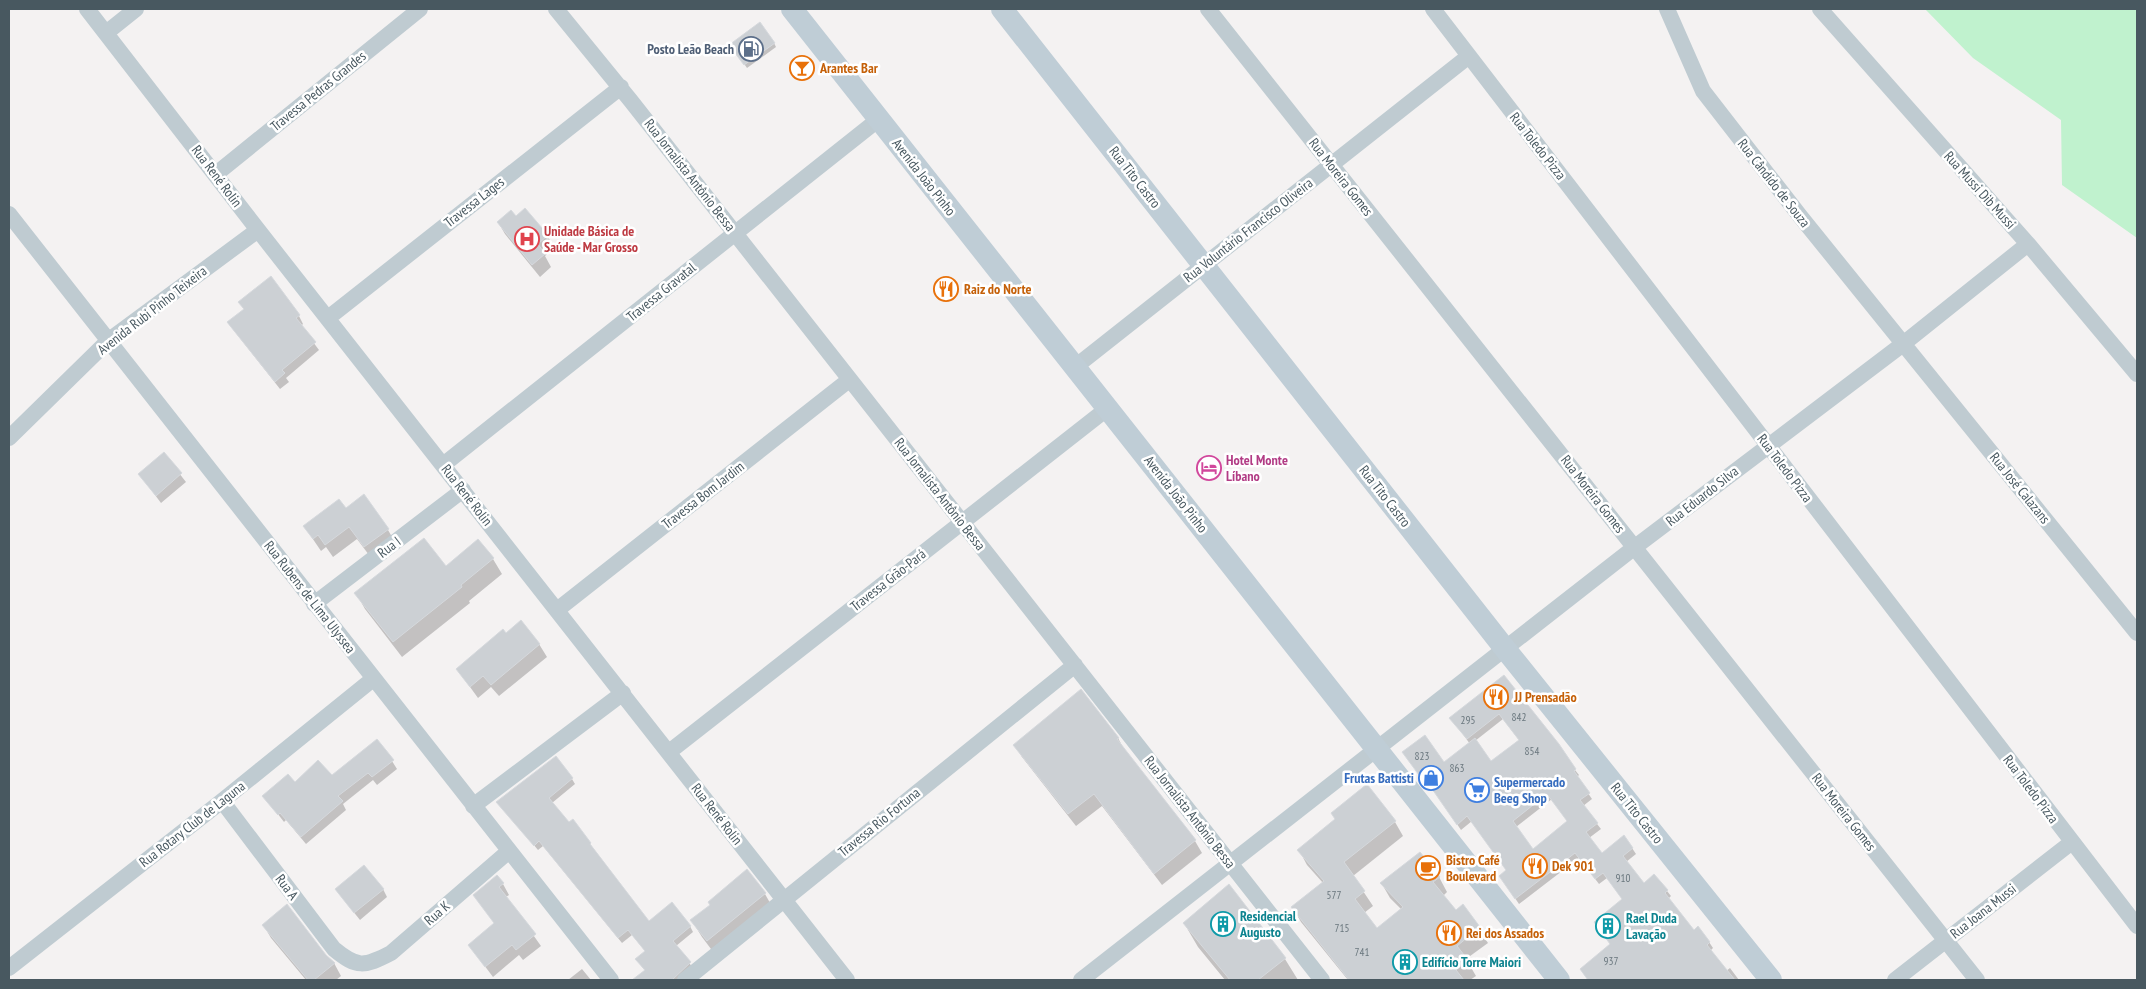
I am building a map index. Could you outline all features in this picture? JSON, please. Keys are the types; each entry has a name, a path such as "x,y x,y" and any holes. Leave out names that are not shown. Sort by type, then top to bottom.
{"main road":[{"name":"Avenida João Pinho","path":"792,9 1559,980"},
{"name":"Rua Tito Castro","path":"1002,9 1506,650 1771,980"}],"street":[{"name":"Rua René Rolin","path":"88,9 258,230 847,980"},
{"path":"106,33 136,9"},
{"name":"Travessa Pedras Grandes","path":"216,174 420,9"},
{"name":"Rua Jornalista Antônio Bessa","path":"556,9 620,87 1322,980"},
{"name":"Rua Moreira Gomes","path":"1208,9 1977,980"},
{"name":"Rua Toledo Pizza","path":"1433,9 2137,926"},
{"name":"Rua Cândido de Souza","path":"1667,9 1703,91 1903,344"},
{"name":"Rua Mussi Dib Mussi","path":"1820,9 2028,244 2137,374"},
{"name":"Rua Voluntário Francisco Oliveira","path":"1075,367 1469,56"},
{"name":"Travessa Lages","path":"328,318 620,87"},
{"name":"Travessa Gravatal","path":"443,465 879,119"},
{"name":"Rua Rubens de Lima Ulyssea","path":"9,214 611,980"},
{"name":"Avenida Rubi Pinho Teixeira","path":"9,438 108,341 258,230"},
{"name":"Rua Eduardo Silva","path":"1081,980 1768,445 1903,344 2028,244"},
{"name":"Rua José Calazans","path":"1903,344 2137,633"},
{"name":"Travessa Bom Jardim","path":"557,610 849,380"},
{"name":"Travessa Grão-Pará","path":"669,752 1108,408"},
{"name":"Rua I","path":"314,604 463,490"},
{"name":"Travessa Rio Fortuna","path":"684,980 1075,665"},
{"name":"Rua Rotary Club de Laguna","path":"9,968 222,801 373,679"},
{"path":"474,806 623,694"},
{"name":"Rua A","path":"222,801 334,949 348,960 359,964"},
{"name":"Rua Joana Mussi","path":"1895,980 2072,842"},
{"name":"Rua K","path":"359,964 373,962 391,954 509,851"}],"green space":[{"path":"1925,9 2137,9 2137,238 2062,185 2061,120 1973,58"}],"building":[{"path":"760,22 775,43 744,65 729,45"},
{"name":"Unidade Básica de Saúde - Mar Grosso","path":"525,208 548,235 538,244 545,254 532,265 497,222 511,210 516,216"},
{"path":"271,276 300,315 296,318 316,342 282,370 285,373 275,382 227,322 244,309 238,302"},
{"path":"164,452 182,473 156,496 138,474"},
{"path":"364,494 389,529 364,547 349,527 325,545 318,535 313,539 303,526 339,499 346,508"},
{"path":"424,538 446,566 478,539 494,558 461,585 462,587 393,642 354,593"},
{"path":"521,620 540,644 491,685 483,676 470,687 456,669 503,629 506,633"},
{"path":"1504,675 1559,744 1576,769 1574,771 1590,793 1580,800 1598,823 1586,832 1602,853 1624,835 1633,848 1623,856 1644,883 1654,874 1668,890 1665,893 1694,930 1698,926 1710,942 1707,945 1735,980 1588,980 1580,969 1610,944 1594,922 1622,899 1603,873 1595,879 1575,853 1515,899 1499,876 1506,870 1467,816 1457,825 1421,773 1419,775 1402,752 1425,735 1444,762 1475,738 1491,761 1519,740 1499,714 1467,739 1449,718","holes":["1547,794 1567,821 1533,849 1513,821"]},
{"path":"1081,689 1119,738 1117,739 1196,840 1154,874 1094,794 1068,814 1013,745"},
{"path":"377,739 394,760 372,777 368,773 338,796 343,801 301,837 280,813 278,815 262,796 288,774 295,782 318,760 332,775"},
{"path":"556,756 573,778 549,798 569,822 573,819 649,921 672,902 691,926 673,941 691,962 672,980 632,980 645,970 635,959 645,951 628,930 618,938 539,841 534,846 496,802"},
{"path":"1367,784 1396,821 1344,862 1365,891 1355,899 1377,928 1403,907 1380,883 1420,852 1440,877 1433,882 1456,910 1463,904 1480,927 1457,946 1468,960 1456,970 1464,980 1349,980 1291,907 1324,881 1297,850 1335,819 1331,813"},
{"path":"364,865 384,889 354,913 335,889"},
{"path":"747,869 766,893 707,941 690,920 710,905 708,902"},
{"path":"497,875 504,883 499,887 536,934 516,950 512,945 485,967 468,945 494,923 473,895"},
{"name":"Residencial Augusto","path":"1229,884 1286,958 1258,980 1230,980 1183,923"},
{"path":"287,904 326,955 335,963 314,980 308,980 262,925"}],"place":[{"name":"Posto Leão Beach","path":"751,49"},
{"name":"Arantes Bar","path":"802,68"},
{"name":"Unidade Básica de Saúde - Mar Grosso","path":"527,239"},
{"name":"Raiz do Norte","path":"946,289"},
{"name":"Hotel Monte Líbano","path":"1209,468"},
{"name":"JJ Prensadão","path":"1496,697"},
{"name":"Frutas Battisti","path":"1431,778"},
{"name":"Supermercado Beeg Shop","path":"1477,790"},
{"name":"Dek 901","path":"1535,866"},
{"name":"Bistro Café Boulevard","path":"1428,868"},
{"name":"Residencial Augusto","path":"1223,924"},
{"name":"Rael Duda Lavação","path":"1608,926"},
{"name":"Rei dos Assados","path":"1449,933"},
{"name":"Edifício Torre Maiori","path":"1405,962"}]}
